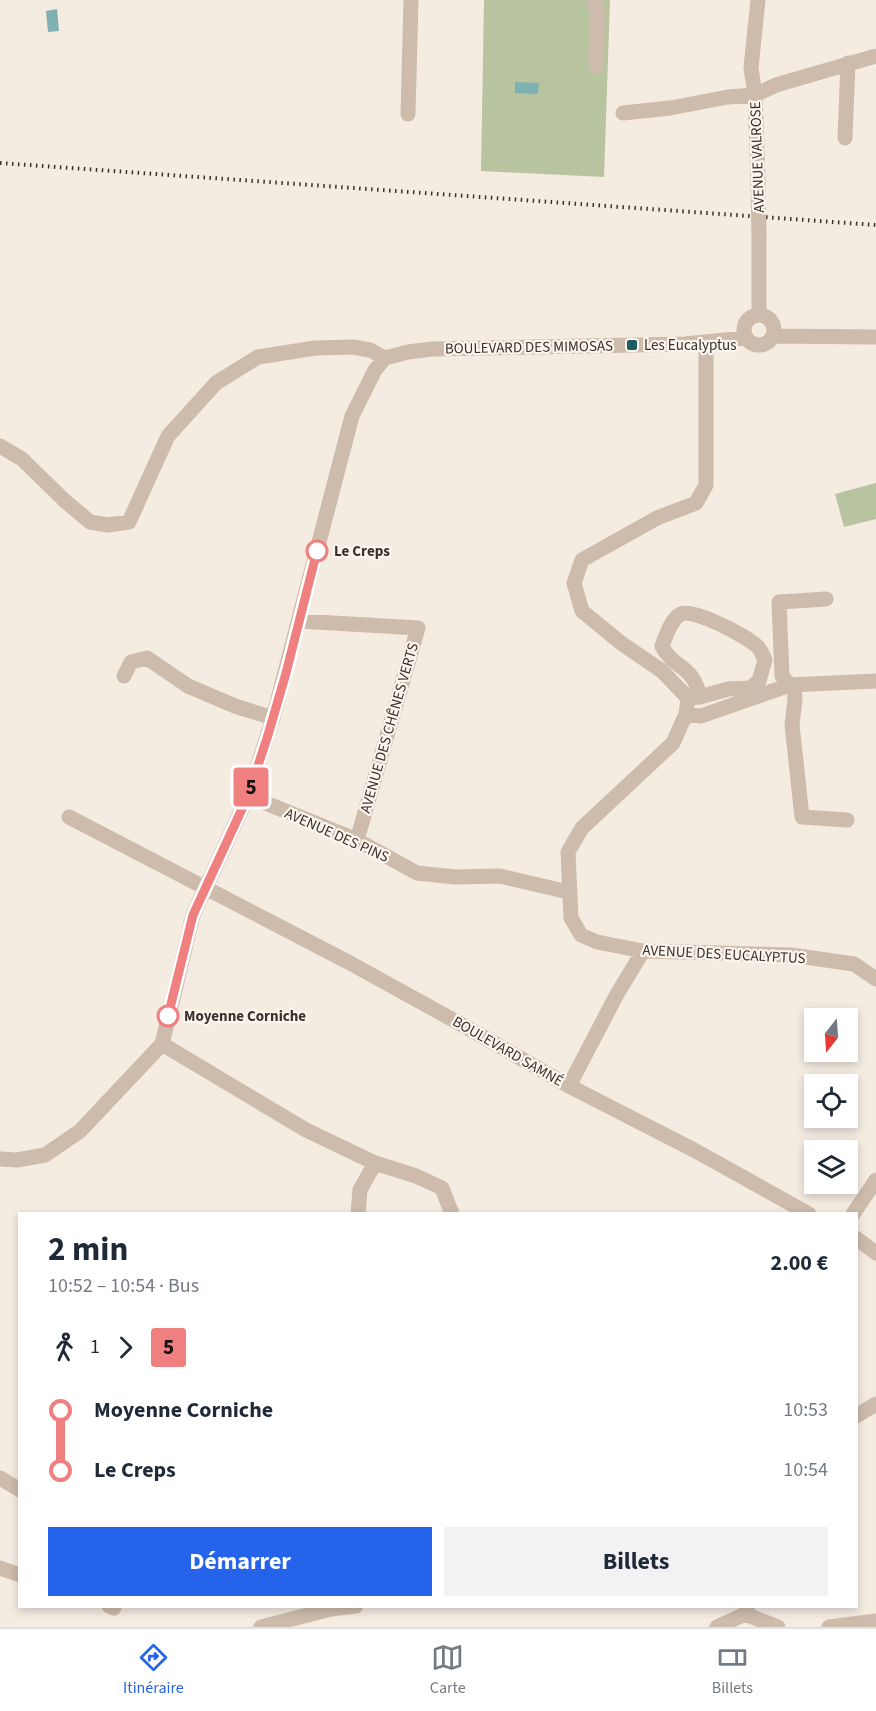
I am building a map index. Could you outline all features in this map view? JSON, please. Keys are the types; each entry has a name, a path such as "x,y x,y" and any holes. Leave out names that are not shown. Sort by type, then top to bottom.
{"street":[{"path":"408,114 411,0"},
{"path":"594,0 598,14 596,66"},
{"name":"AVENUE VALROSE","path":"758,0 751,68 755,94 758,181 759,315"},
{"path":"622,113 670,108 755,94 776,85 876,56"},
{"path":"845,138 849,63"},
{"path":"745,338 744,324 750,317 759,315 772,322 773,336"},
{"name":"BOULEVARD DES MIMOSAS","path":"385,358 408,351 432,349 706,343 745,338 757,346 766,344 773,336 876,338"},
{"path":"694,698 582,611 574,583 582,560 657,518 696,503 706,485 706,343"},
{"path":"0,446 22,459 90,522 108,525 129,522 168,436 216,383 258,357 315,348 353,347 370,350 385,358 375,370 352,416 273,718 248,796 193,915 162,1044 80,1131 45,1155 17,1160 0,1158"},
{"path":"826,599 779,602 782,676 792,685 795,699 792,725 802,817 847,820"},
{"path":"683,613 696,614 739,635 759,648 765,660 759,681 750,688 728,689 694,698 693,678 685,668 666,655 662,646 675,619 683,613"},
{"name":"AVENUE DES CHÊNES VERTS","path":"299,621 418,627 357,840"},
{"path":"124,676 131,662 147,658 188,686 235,706 273,718"},
{"path":"686,714 700,716 792,685 876,681"},
{"name":"AVENUE DES EUCALYPTUS","path":"694,698 673,743 582,828 568,852 568,892 571,918 581,935 597,942 643,951 792,955 854,964 876,978"},
{"name":"AVENUE DES PINS","path":"248,796 357,840 417,873 454,877 500,876 568,892"},
{"name":"BOULEVARD SAMNÉ","path":"69,817 359,968 466,1026 569,1086 694,1150 805,1212"},
{"path":"569,1086 643,951"},
{"path":"162,1044 306,1130 375,1163 416,1176 442,1188 451,1212"},
{"path":"358,1212 360,1190 375,1163"},
{"path":"854,1212 876,1180"},
{"path":"858,1240 876,1253"},
{"path":"858,1415 876,1404"},
{"path":"0,1478 18,1489"},
{"path":"0,1568 18,1574"},
{"path":"261,1627 339,1608"},
{"path":"717,1627 746,1610 778,1627"},
{"path":"829,1627 876,1621"}],"green space":[{"path":"484,0 610,0 604,177 481,171"},
{"path":"876,483 876,519 844,527 835,494"}],"water":[{"path":"57,9 59,31 48,32 46,11"},
{"path":"515,82 539,83 538,94 515,93"}],"railway":[{"path":"0,163 876,225"}],"bus line":[{"name":"5","path":"168,1016 193,915 248,796 268,735 317,551"}],"place":[{"name":"Les Eucalyptus","path":"632,345"},
{"name":"Le Creps","path":"317,551"},
{"name":"Moyenne Corniche","path":"168,1016"}]}
